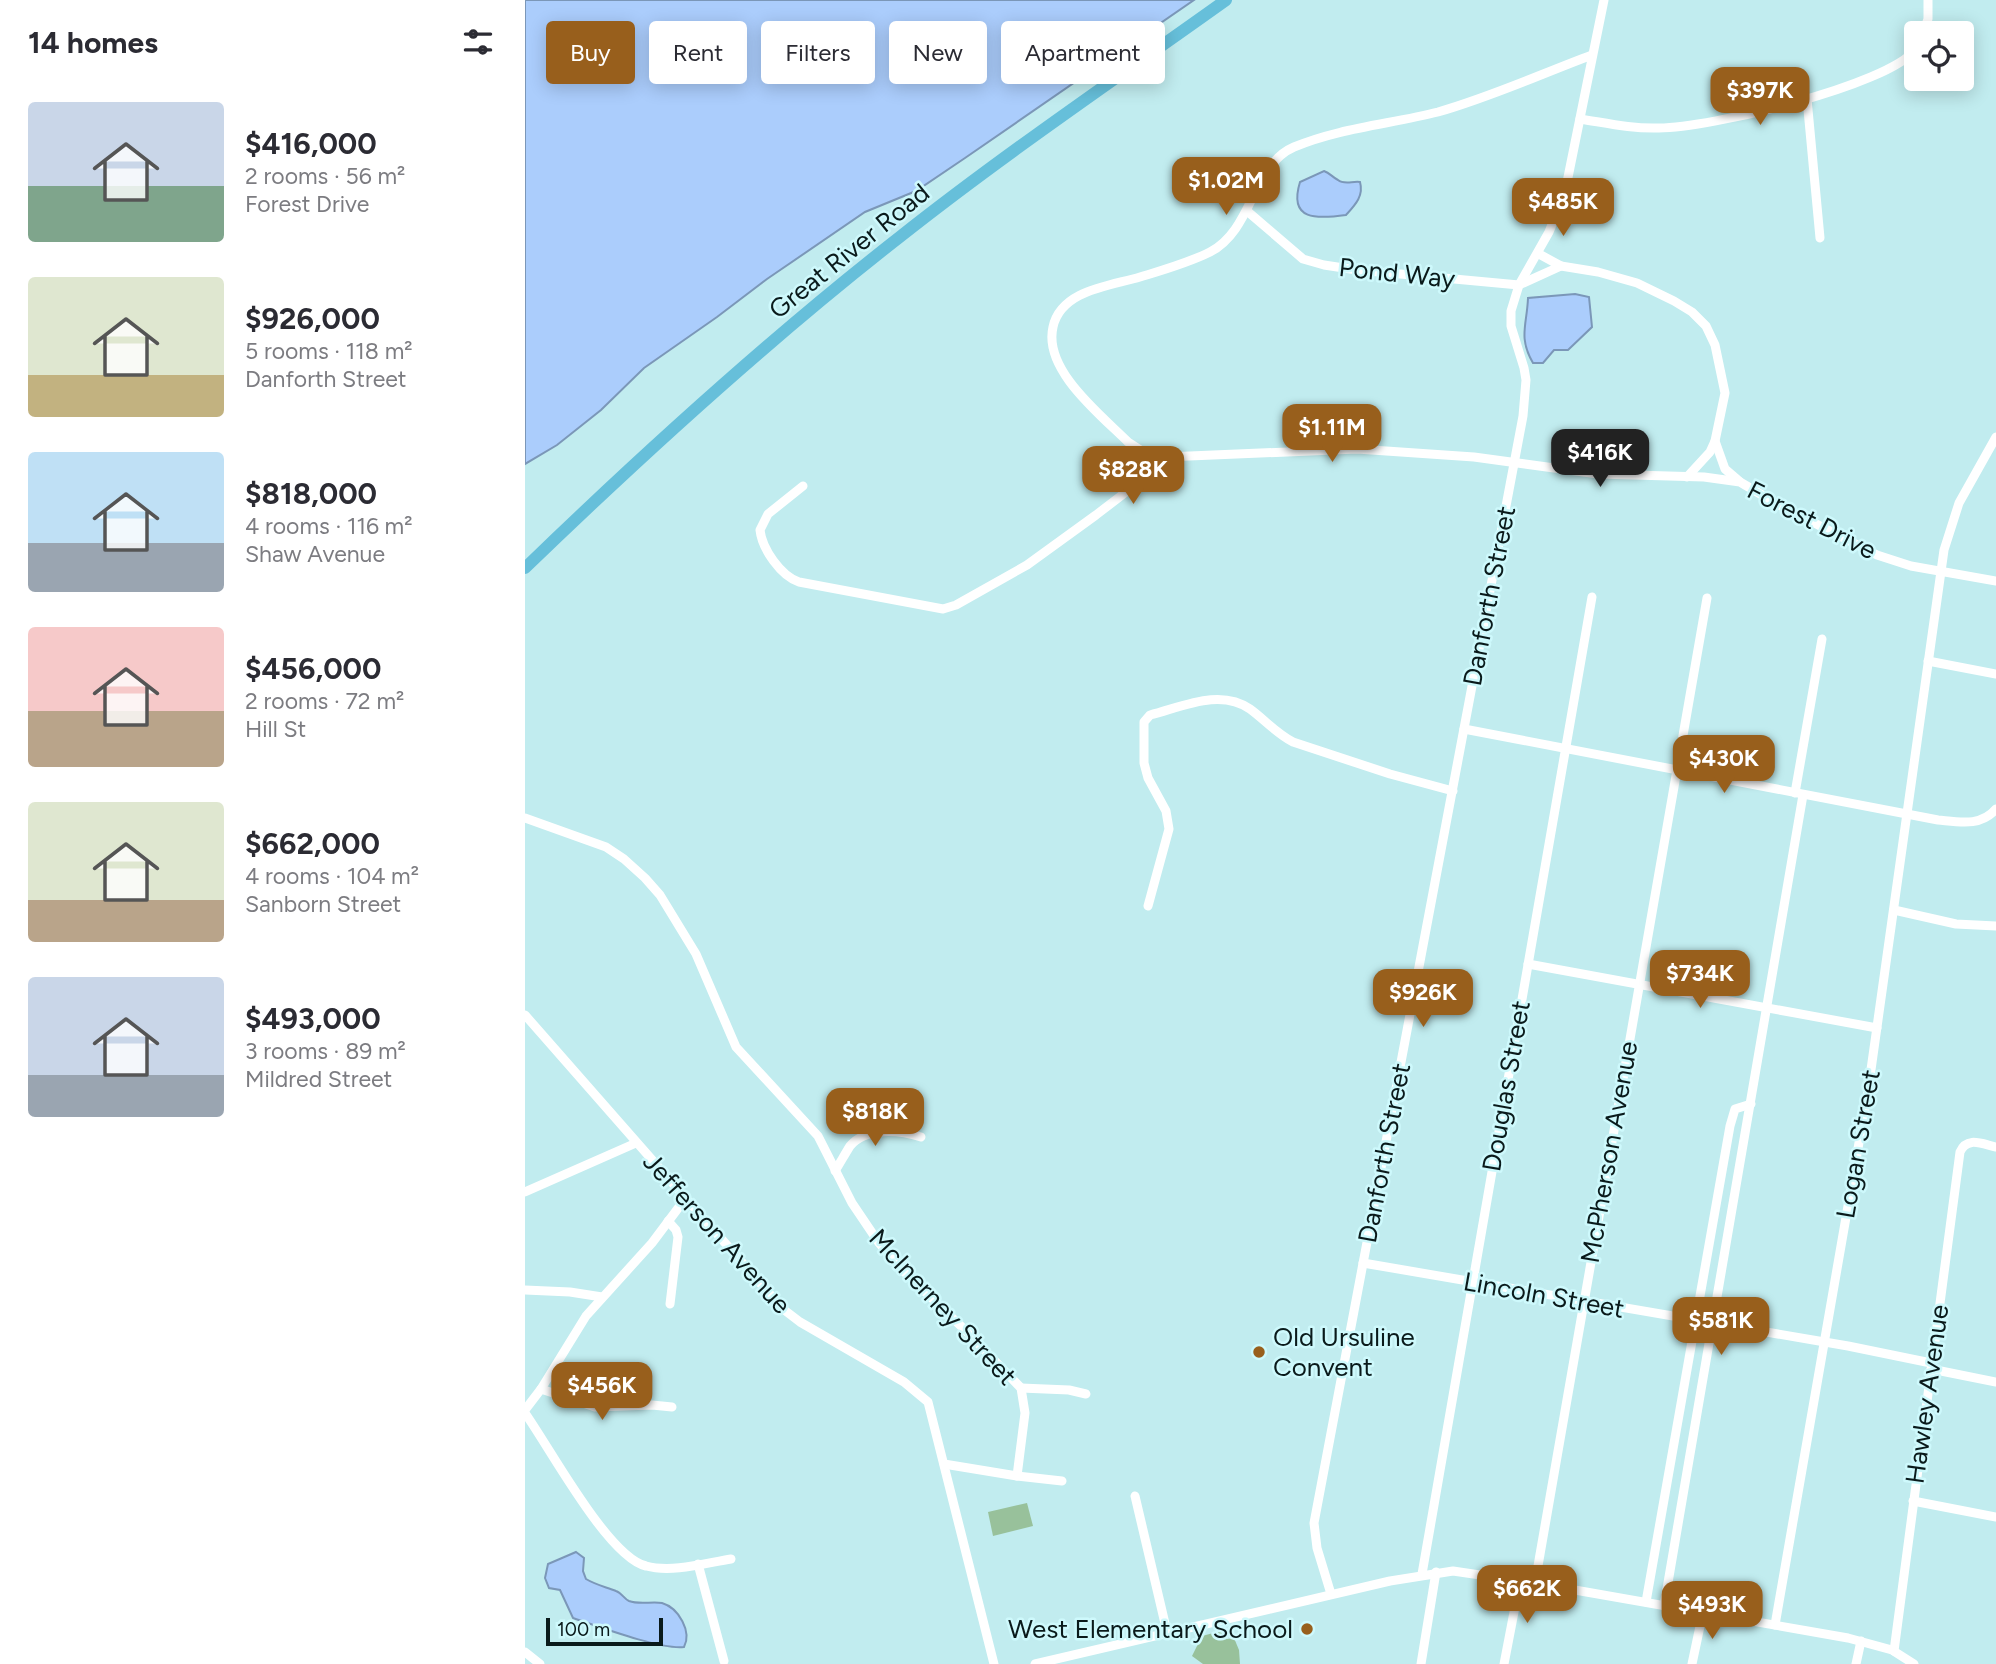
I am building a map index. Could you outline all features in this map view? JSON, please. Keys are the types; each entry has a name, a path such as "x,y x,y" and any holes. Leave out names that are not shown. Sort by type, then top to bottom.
{"main road":[{"name":"Great River Road","path":"525,568 675,426 794,323 902,235 1014,151 1226,0"}],"street":[{"path":"1514,464 1526,395 1524,368 1511,326 1511,311 1519,285 1539,254 1565,192 1604,0"},
{"path":"1925,21 1929,1"},
{"path":"803,486 768,514 760,530 766,547 788,577 799,582 936,608 956,605 1015,572 1139,482 1153,456 1136,449 1128,442 1065,375 1055,355 1052,336 1053,326 1065,307 1084,293 1159,271 1210,252 1228,239 1276,161 1297,145 1457,106 1592,55"},
{"path":"1580,119 1640,128 1680,127 1741,116 1807,99 1882,72 1904,60"},
{"path":"1807,99 1820,238"},
{"name":"Pond Way","path":"1247,211 1303,259 1324,265 1519,285 1561,266"},
{"path":"1539,254 1561,266 1598,272 1637,283 1692,312 1706,326 1715,345 1725,393 1715,441 1710,452 1687,477"},
{"name":"Logan Street","path":"1776,1625 1877,1028 1940,572 1948,532 1959,503 1996,437"},
{"path":"1715,441 1725,468 1740,482"},
{"name":"Forest Drive","path":"1153,456 1357,449 1474,457 1624,476 1687,477 1740,482 1877,555 1911,566 1996,581"},
{"name":"Danforth Street","path":"1331,1594 1317,1548 1314,1523 1514,464"},
{"name":"Douglas Street","path":"1422,1574 1592,597"},
{"name":"McPherson Avenue","path":"1535,1583 1707,598"},
{"path":"1664,1606 1767,1007 1822,639"},
{"path":"1928,661 1996,674"},
{"path":"1148,906 1169,829 1166,811 1148,778 1144,763 1144,722 1150,715 1207,700 1227,699 1242,704 1281,736 1293,742 1390,774 1453,791"},
{"path":"1464,729 1907,815 1964,822 1983,819 1996,809"},
{"name":"McInerney Street","path":"525,818 606,847 645,878 676,918 697,954 736,1047 818,1136 866,1224 891,1258 1021,1388 1025,1413 1017,1476"},
{"path":"1894,910 1957,924 1996,926"},
{"path":"1528,964 1877,1028"},
{"name":"Jefferson Avenue","path":"525,1015 768,1294 790,1315 922,1395 930,1407 994,1664"},
{"path":"1646,1602 1730,1126 1735,1109 1751,1104"},
{"path":"835,1171 851,1146 862,1136 892,1132 921,1137"},
{"name":"Hawley Avenue","path":"1894,1651 1961,1152 1964,1145 1970,1142 1996,1147"},
{"path":"525,1192 636,1143"},
{"path":"685,1199 636,1262 578,1327 541,1390 525,1411 587,1507 626,1555 650,1567 731,1559"},
{"path":"668,1221 678,1237 670,1304"},
{"name":"Lincoln Street","path":"1363,1264 1824,1342 1996,1382"},
{"path":"525,1290 602,1297"},
{"path":"1021,1388 1069,1390 1086,1394"},
{"path":"541,1390 595,1407 672,1407"},
{"path":"944,1464 1062,1480"},
{"path":"1135,1496 1167,1632"},
{"path":"1913,1502 1996,1517"},
{"path":"1655,1545 1674,1548"},
{"path":"698,1564 725,1661"},
{"path":"1421,1664 1436,1572"},
{"path":"1035,1664 1436,1572 1463,1572 1535,1583 1861,1641 1894,1651 1914,1664"},
{"path":"1504,1664 1520,1581"},
{"path":"1692,1664 1703,1612"},
{"path":"1856,1664 1861,1641"},
{"path":"525,1652 540,1664"}],"green space":[{"path":"1027,1503 1033,1526 993,1536 988,1512"},
{"path":"1221,1631 1223,1636 1226,1634 1227,1639 1234,1638 1239,1650 1240,1664 1203,1664 1192,1656 1202,1636"}],"water":[{"path":"525,0 1194,0 1164,21 1001,21 1001,84 1072,84 916,191 865,212 767,279 644,368 601,410 557,445 525,464"},
{"path":"1324,171 1343,182 1360,182 1360,196 1346,215 1316,217 1302,211 1298,204 1300,182"},
{"path":"1575,294 1589,297 1592,327 1568,350 1554,350 1543,363 1533,363 1525,338 1528,298"},
{"path":"576,1552 584,1558 583,1571 586,1579 618,1592 629,1601 662,1603 674,1610 685,1628 684,1647 660,1645 573,1618 560,1590 549,1588 545,1578 548,1564"}],"place":[{"name":"Old Ursuline Convent","path":"1259,1352"},
{"name":"West Elementary School","path":"1307,1629"}]}
